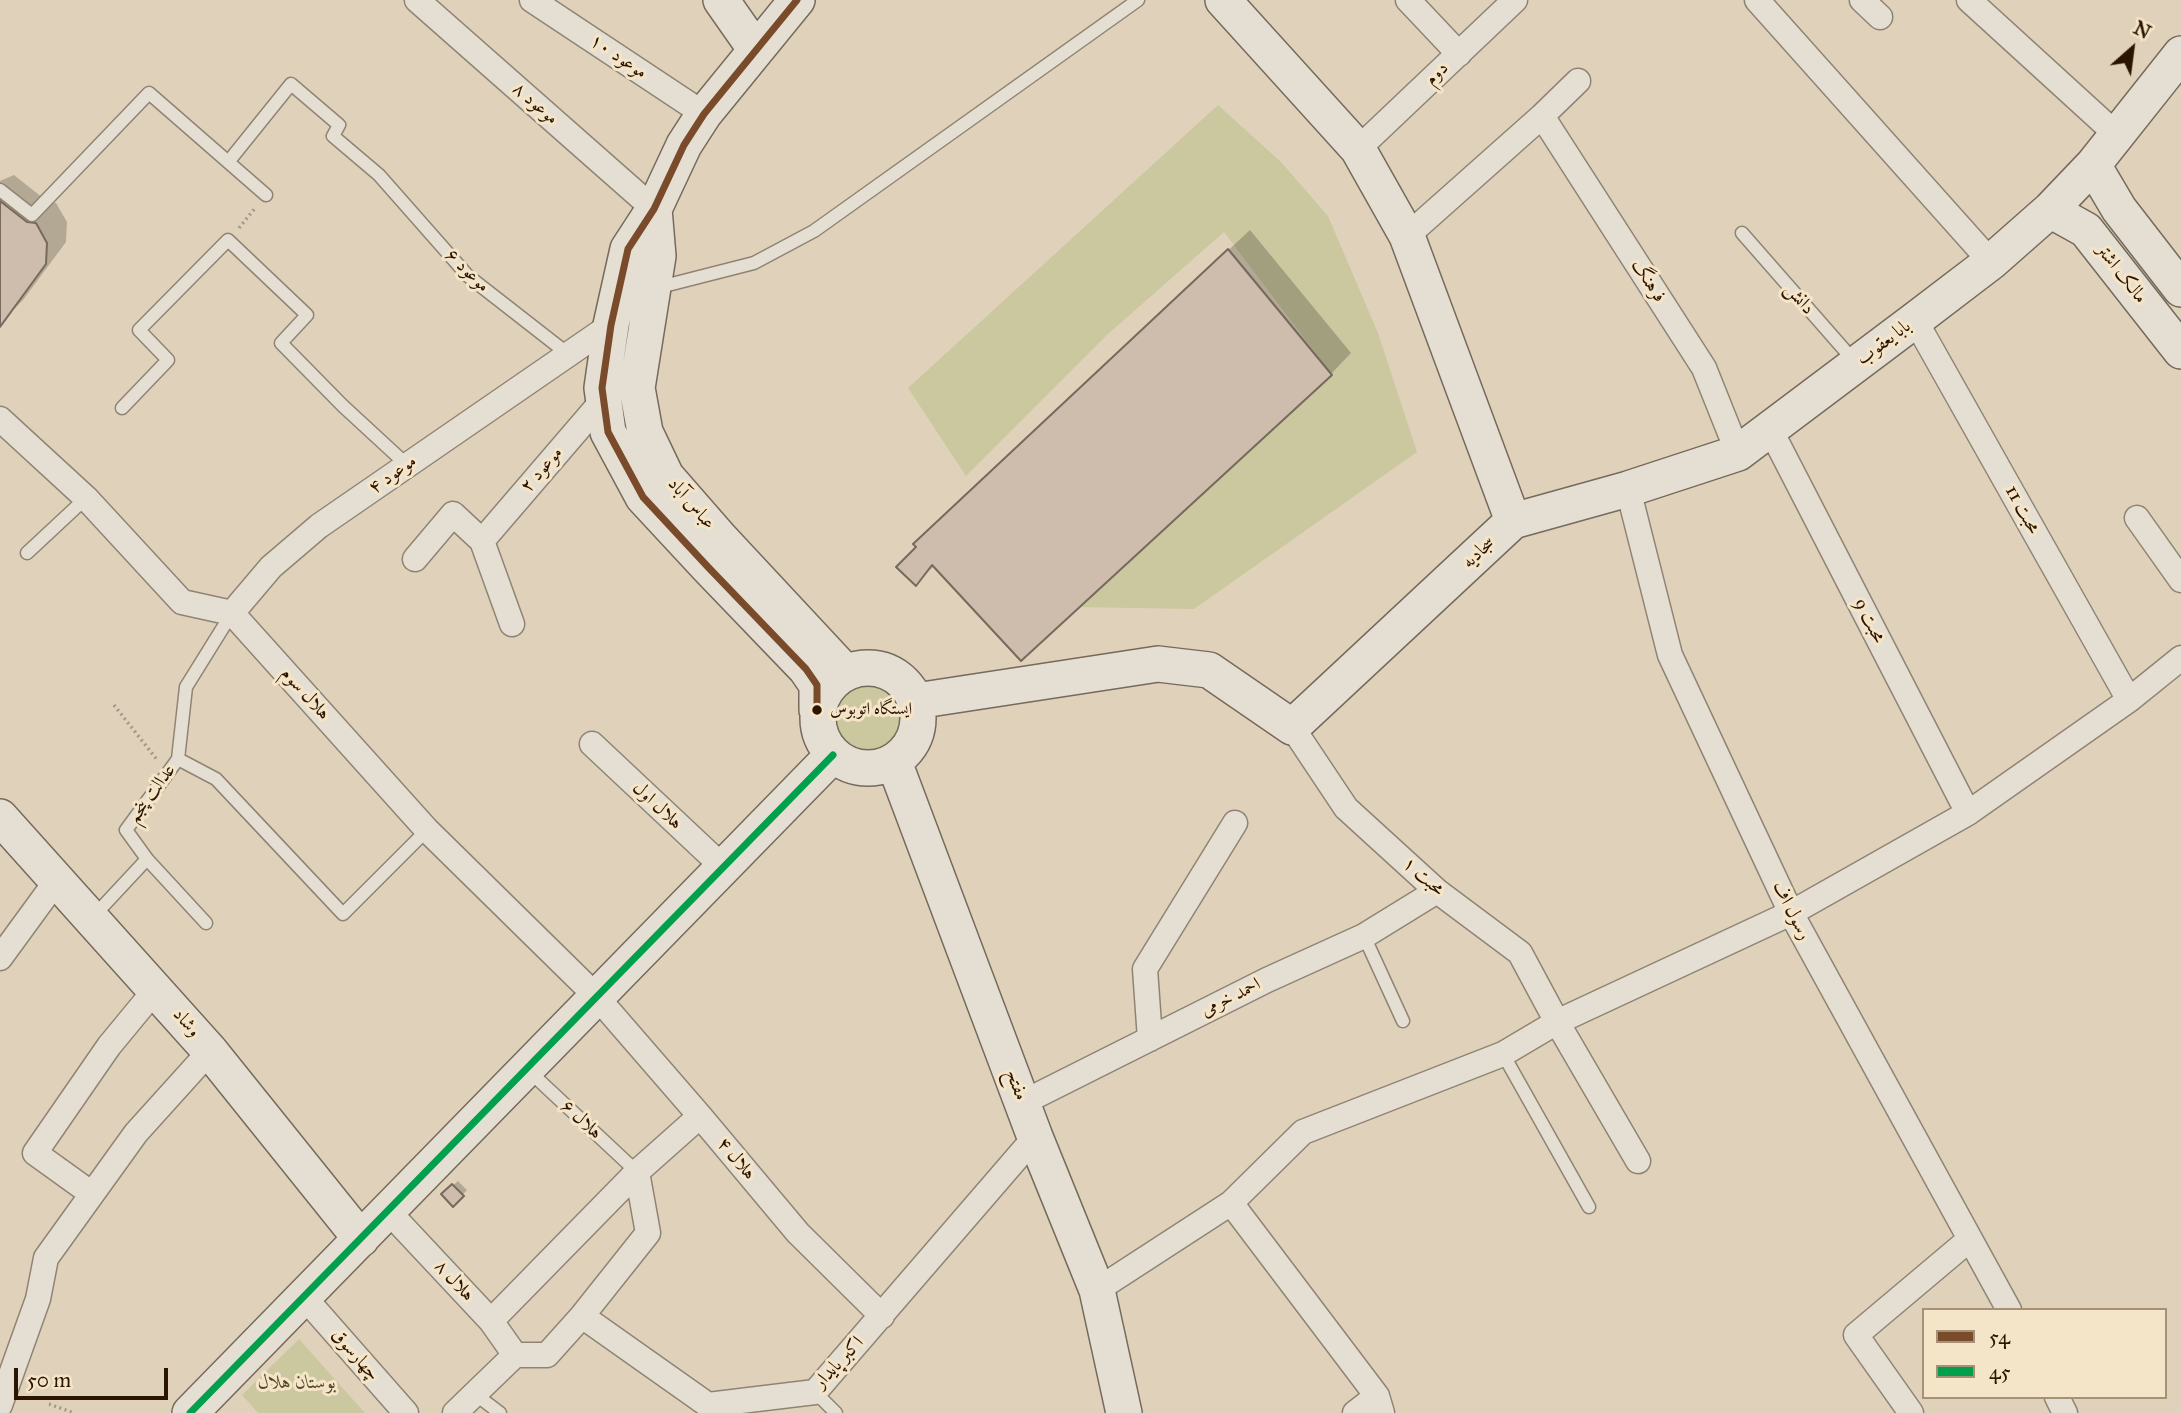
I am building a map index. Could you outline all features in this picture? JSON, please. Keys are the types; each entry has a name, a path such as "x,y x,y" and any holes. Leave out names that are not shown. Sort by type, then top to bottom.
{"main road":[{"path":"721,0 756,50"},
{"name":"سجادیه","path":"1223,0 1359,149 1407,236 1513,521 1292,727"},
{"name":"عباس آباد","path":"786,4 756,50 704,114 684,145 654,209 628,249 611,325 602,388 608,432 643,496 806,669 817,685 817,710"},
{"name":"بابا یعقوب","path":"1513,521 1628,489 1738,453 1991,262 2050,210 2093,165 2181,54"},
{"name":"مالک اشتر","path":"2093,165 2119,209 2181,289"},
{"path":"2086,230 2087,215 2096,207 2108,204 2119,209"},
{"name":"عباس آباد","path":"654,209 658,256 636,388 645,432 666,476 845,672"},
{"name":"مالک اشتر","path":"2050,210 2086,230 2181,351"},
{"path":"916,701 1158,664 1209,670 1292,727"},
{"path":"860,667 878,668 894,674 908,685 916,701 919,718 916,735 907,750 894,762 879,767 862,768 847,764 833,755 823,742 817,710 822,695 832,682 845,672 860,667"},
{"path":"203,1409 304,1297 833,755"},
{"name":"مفتح","path":"894,762 1022,1103 1097,1290 1124,1413"},
{"name":"وشاد","path":"0,817 210,1051 361,1239"}],"street":[{"name":"موعود ۸","path":"416,0 654,209"},
{"name":"موعود ۱۰","path":"532,0 704,114"},
{"path":"1408,0 1459,54"},
{"name":"دوم","path":"1359,149 1515,0"},
{"path":"1756,0 1991,262"},
{"path":"1969,0 2117,135"},
{"path":"1407,236 1578,81"},
{"name":"فرهنگ","path":"1542,116 1704,368 1738,453"},
{"name":"محبت 11","path":"1915,320 2129,700"},
{"name":"موعود ۴","path":"233,612 271,567 318,526 611,325"},
{"name":"موعود ۲","path":"482,541 603,400"},
{"path":"0,419 86,498 182,602 233,612"},
{"name":"محبت 9","path":"1770,429 1968,813"},
{"name":"رسول اف","path":"1628,489 1670,655 1791,913 2007,1308"},
{"path":"415,559 453,514 482,541 512,624"},
{"path":"2137,519 2181,580"},
{"name":"هلال سوم","path":"233,612 427,830 596,996"},
{"path":"1097,1290 1231,1203 1303,1132 1503,1054 1557,1022 1791,913 1968,813 2129,700 2181,659"},
{"name":"محبت ۱","path":"1292,727 1346,808 1437,891 1520,953 1638,1161"},
{"name":"هلال اول","path":"592,744 723,867"},
{"path":"1150,1039 1145,969 1235,823"},
{"path":"0,958 57,880"},
{"name":"احمد خرمی","path":"1022,1103 1267,980 1363,936 1437,891"},
{"path":"92,1194 35,1153 109,1046 156,989"},
{"name":"هلال ۴","path":"596,996 797,1233 882,1316"},
{"path":"0,1405 38,1299 46,1258 136,1133 210,1051"},
{"path":"491,1321 637,1172 700,1116"},
{"name":"اکبر پایدار","path":"582,1317 708,1405 814,1392 1035,1136"},
{"path":"455,1413 514,1356 547,1355 582,1317 648,1233 637,1172"},
{"path":"1231,1203 1380,1405 1355,1413"},
{"name":"هلال ۸","path":"388,1211 491,1321 514,1356"},
{"path":"1911,1413 1856,1335 1970,1239"},
{"name":"چهارسوق","path":"304,1297 406,1413"}],"lane":[{"path":"652,289 754,263 814,231 1138,0"},
{"name":"موعود ۶","path":"229,161 291,84 339,125 332,136 379,175 468,276 568,354"},
{"path":"0,190 32,215 149,93 267,195"},
{"name":"دانش","path":"1742,233 1856,364"},
{"path":"122,408 168,360 139,330 228,240 307,315 281,343 343,406 407,465"},
{"path":"27,553 86,498"},
{"name":"عدالت پنجم","path":"147,859 126,830 178,759 186,687 233,612"},
{"path":"178,759 216,779 343,914 427,830"},
{"path":"92,918 147,859 206,923"},
{"path":"1363,936 1403,1021"},
{"path":"1503,1054 1589,1207"},
{"name":"هلال ۶","path":"526,1068 637,1172"},
{"path":"814,1392 836,1413"},
{"path":"475,1394 500,1413"}],"path":[{"path":"228,240 267,195"},
{"path":"114,705 168,773"},
{"path":"48,1404 74,1413"}],"green space":[{"path":"1218,105 1281,162 1328,216 1378,333 1417,452 1194,609 1077,607 1332,375 1224,232 1108,334 966,476 908,388"},
{"path":"869,675 893,682 905,694 912,718 905,742 893,754 869,761 845,754 833,742 826,718 833,694 845,682"},
{"name":"بوستان هلال","path":"299,1339 365,1413 258,1413 242,1395"}],"building":[{"path":"0,201 27,222 36,223 47,243 46,264 0,327"},
{"path":"1228,249 1332,375 1021,661 932,565 916,586 896,567 916,547 913,544"},
{"path":"452,1184 464,1196 453,1207 441,1194"}],"transit line":[{"name":"54","path":"797,0 704,114 684,145 654,209 628,249 611,325 602,388 608,432 643,497 806,669 817,685 817,710"},
{"name":"45","path":"190,1413 833,755"}],"place":[{"name":"ایستگاه اتوبوس","path":"817,710"}]}
